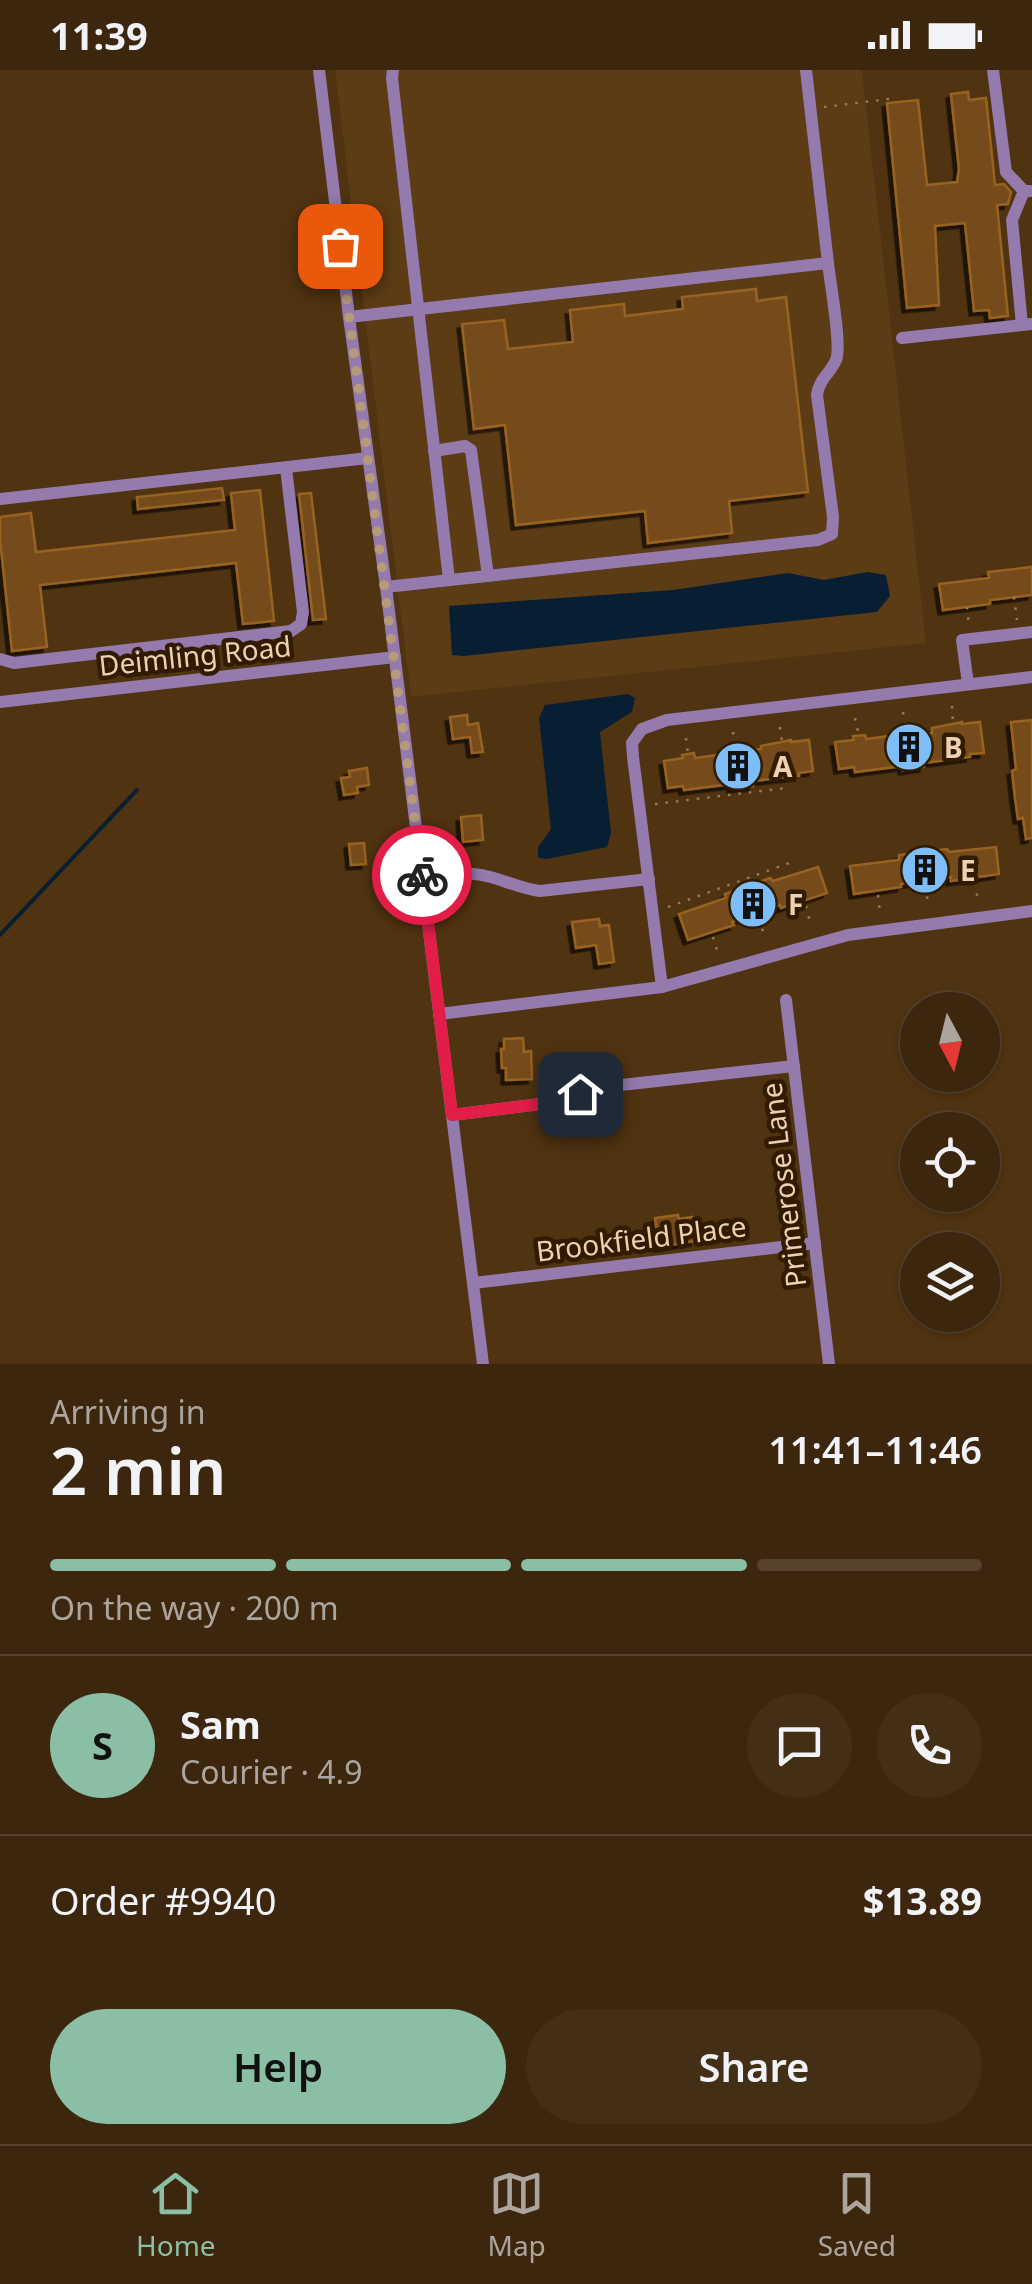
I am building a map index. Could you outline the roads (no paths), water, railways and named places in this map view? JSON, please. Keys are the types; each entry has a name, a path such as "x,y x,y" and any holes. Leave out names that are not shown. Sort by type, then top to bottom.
{"street":[{"path":"319,70 483,1364"},
{"path":"393,70 449,580"},
{"path":"386,587 818,540 832,534 818,395 838,350 806,70"},
{"path":"902,338 1027,324 1012,220 1028,191 1006,172 993,70"},
{"path":"349,316 828,263"},
{"path":"434,450 465,446 471,450 488,576"},
{"path":"0,499 368,458"},
{"path":"0,659 14,663 291,632 301,624 303,612 286,468"},
{"path":"968,684 962,640 1032,632"},
{"name":"Deimling Road","path":"0,702 395,657"},
{"path":"662,987 632,743 642,729 667,720 1032,676"},
{"path":"422,876 485,875 540,891 649,880"},
{"path":"439,1014 662,987 848,935 1032,911"},
{"name":"Primerose Lane","path":"786,1000 829,1364"},
{"path":"452,1115 557,1102 603,1087 794,1066"},
{"name":"Brookfield Place","path":"472,1283 814,1243"}],"water":[{"path":"867,572 886,575 890,596 877,612 452,655 449,606 673,590 788,573 824,580"},
{"path":"628,694 635,698 632,712 600,732 611,833 607,847 538,858 538,847 551,829 539,718 545,705"}],"waterway":[{"path":"0,935 137,790"}],"place":[{"name":"B","path":"909,747"},
{"name":"A","path":"738,766"},
{"name":"E","path":"925,870"},
{"name":"F","path":"753,904"}]}
